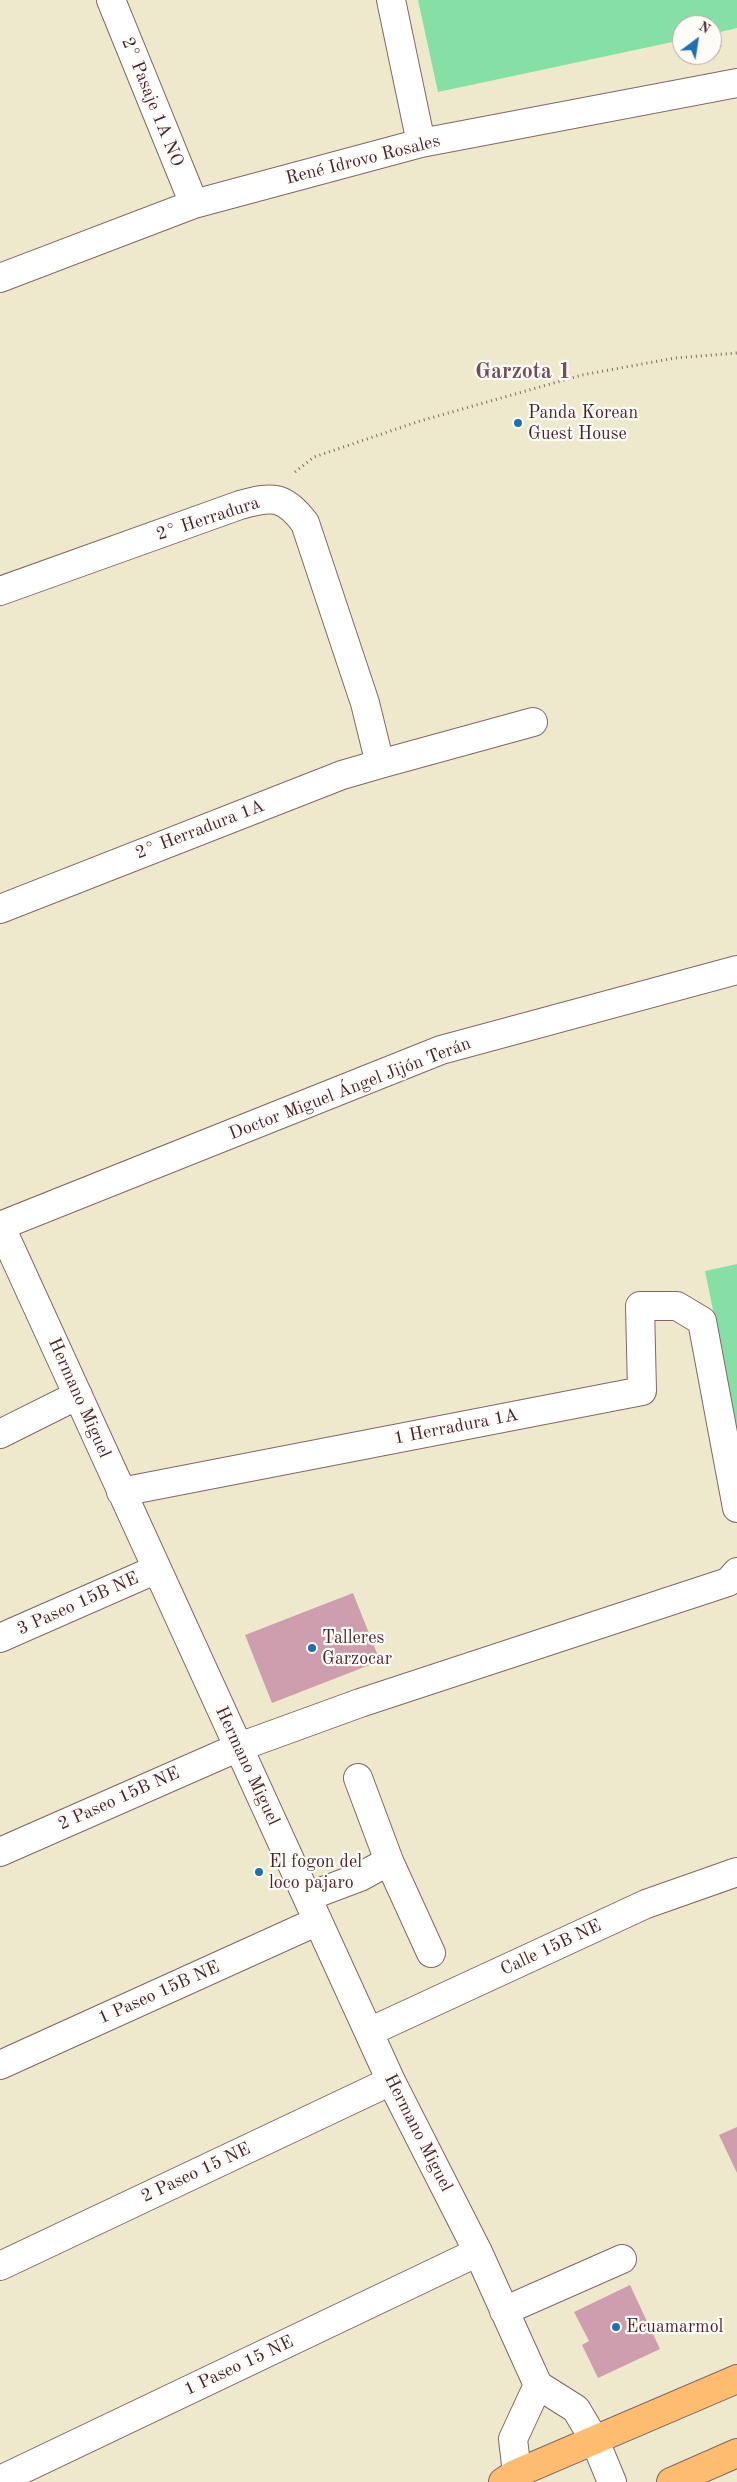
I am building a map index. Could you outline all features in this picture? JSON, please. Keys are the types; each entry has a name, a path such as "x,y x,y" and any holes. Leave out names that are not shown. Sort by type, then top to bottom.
{"main road":[{"path":"512,2479 737,2379"},
{"path":"671,2482 737,2453"}],"street":[{"name":"2° Pasaje 1A NO","path":"111,0 194,204"},
{"path":"391,0 421,143"},
{"name":"René Idrovo Rosales","path":"0,278 194,204 421,143 737,83"},
{"name":"2° Herradura","path":"0,591 240,505 277,499 295,510 304,523 365,703 377,754"},
{"name":"2° Herradura 1A","path":"0,909 342,775 377,754 533,722"},
{"name":"Doctor Miguel Ángel Jijón Terán","path":"0,1226 441,1050 737,970"},
{"name":"Hermano Miguel","path":"0,1226 391,2081 478,2252 538,2385"},
{"name":"1 Herradura 1A","path":"122,1492 642,1391 640,1306 677,1306 702,1321 737,1508"},
{"path":"0,1434 78,1396"},
{"name":"3 Paseo 15B NE","path":"0,1638 157,1569"},
{"path":"238,1747 360,1703 728,1582 737,1572"},
{"name":"2 Paseo 15B NE","path":"0,1852 238,1747"},
{"path":"358,1778 389,1861 431,1953"},
{"name":"1 Paseo 15B NE","path":"0,2065 313,1909 360,1877 389,1861"},
{"name":"Calle 15B NE","path":"369,2032 646,1904 737,1872"},
{"name":"2 Paseo 15 NE","path":"0,2266 391,2081"},
{"name":"1 Paseo 15 NE","path":"0,2480 478,2252"},
{"path":"504,2311 622,2259"},
{"path":"512,2479 512,2438 538,2385 576,2409 595,2441 612,2482"}],"path":[{"path":"277,499 289,477 314,457 420,421 582,375 675,358 737,353"}],"green space":[{"path":"418,0 737,0 737,28 722,32 722,15 672,15 672,42 438,92"},
{"path":"737,1264 737,1427 705,1271"}],"building":[{"name":"Talleres Garzocar","path":"353,1593 380,1661 272,1703 245,1635"},
{"path":"737,2127 737,2173 719,2135"},
{"name":"Ecuamarmol","path":"630,2285 660,2349 598,2378 582,2345 589,2341 574,2312"}],"place":[{"name":"Panda Korean Guest House","path":"518,423"},
{"name":"Talleres Garzocar","path":"312,1648"},
{"name":"El fogon del loco pajaro","path":"259,1872"},
{"name":"Ecuamarmol","path":"616,2327"}],"district":[{"name":"Garzota 1","path":"523,372"}]}
